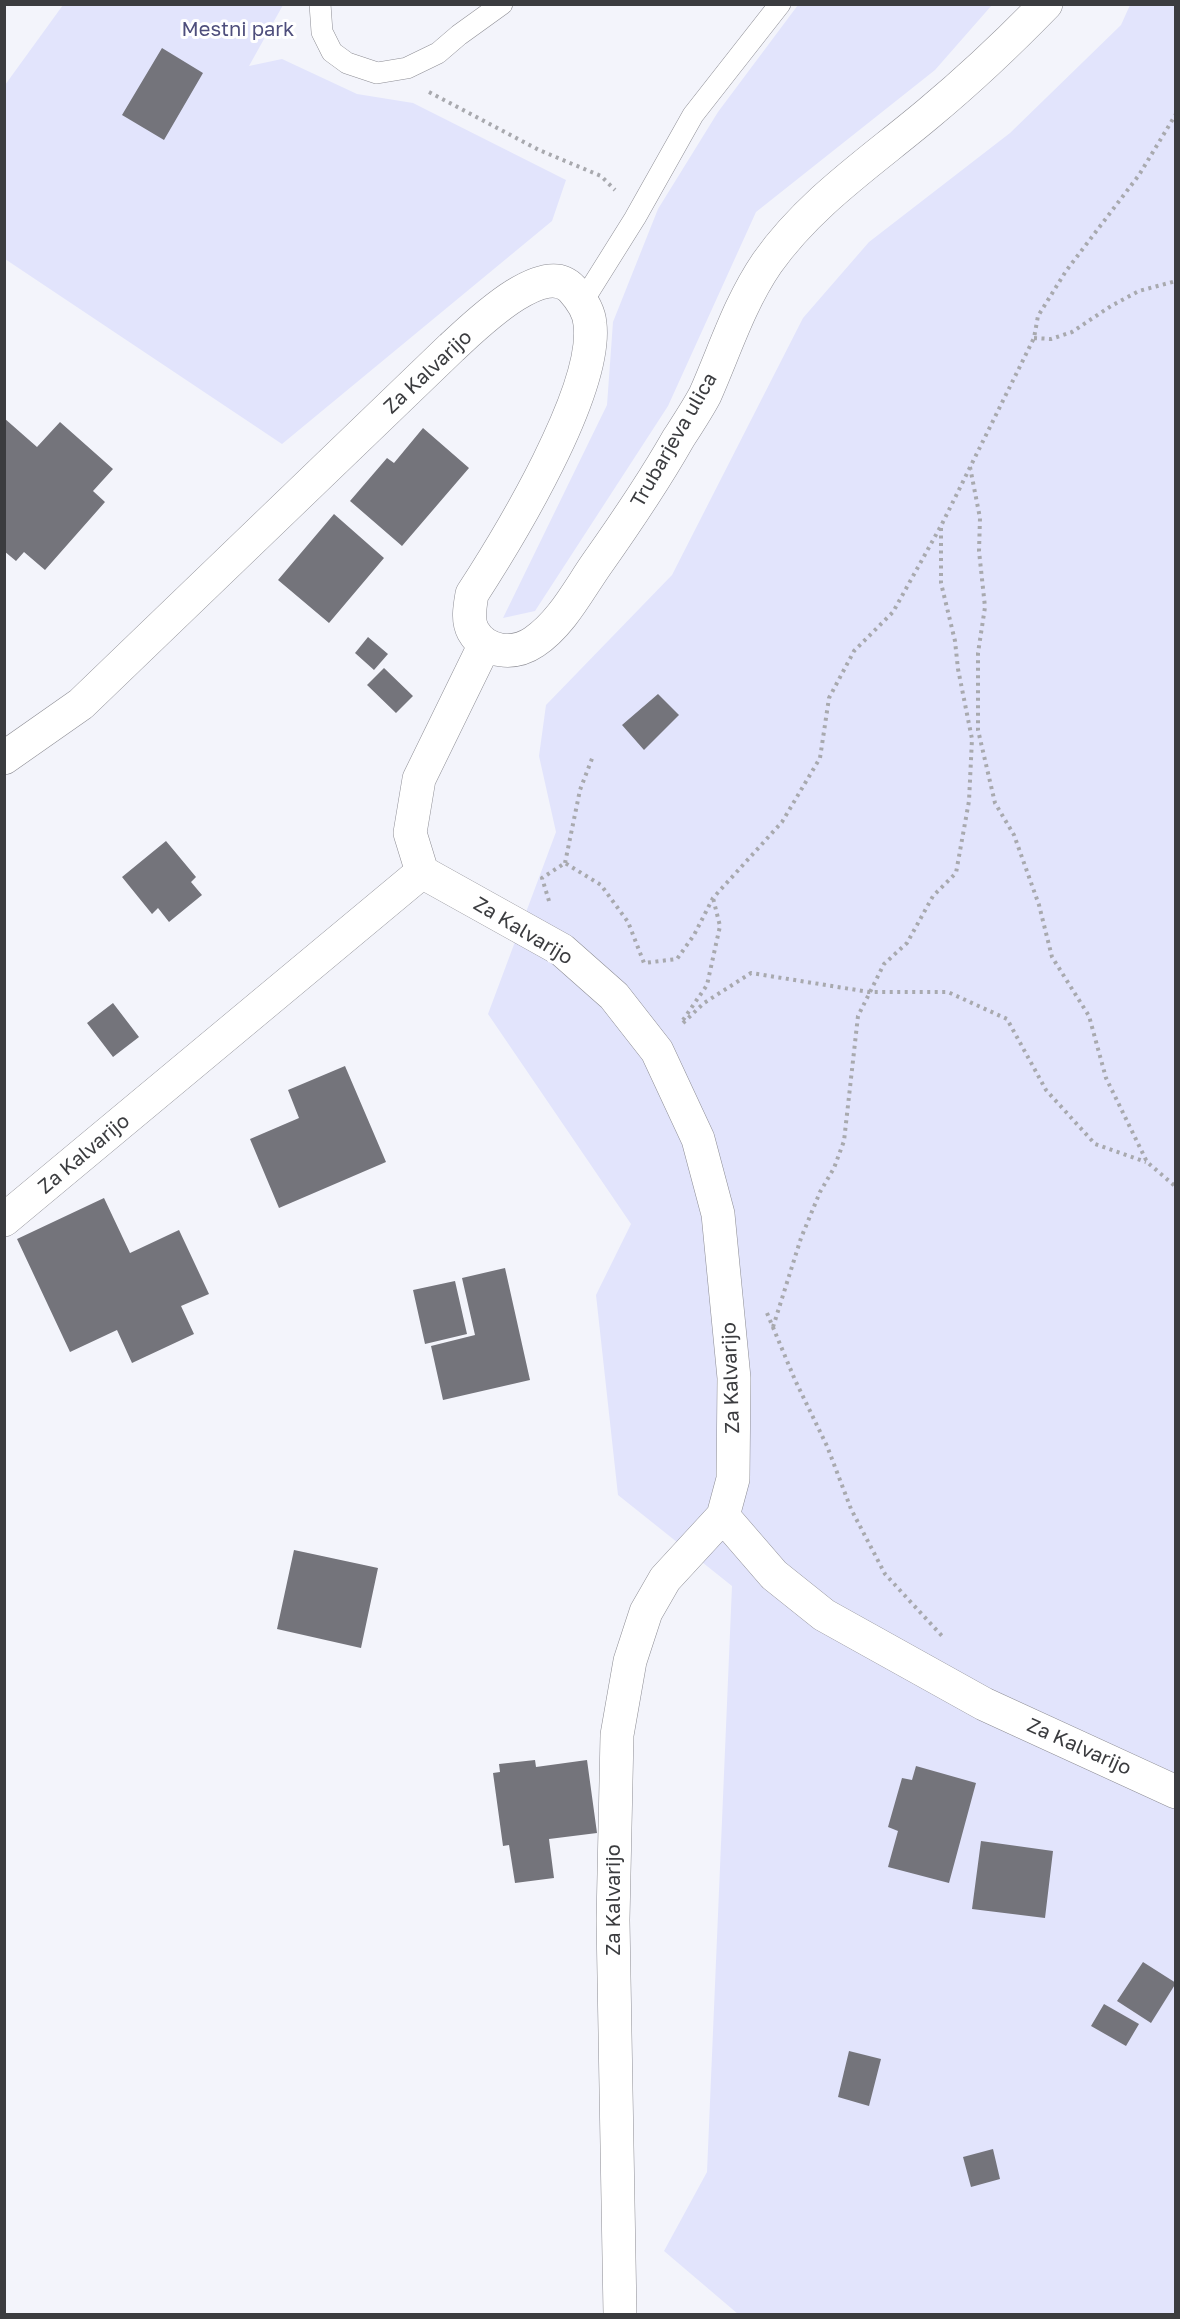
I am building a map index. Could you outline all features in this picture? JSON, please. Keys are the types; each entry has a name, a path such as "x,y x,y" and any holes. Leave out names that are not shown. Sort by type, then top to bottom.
{"street":[{"name":"Trubarjeva ulica","path":"485,644 504,652 525,648 542,637 563,614 651,486 704,396 739,310 767,263 803,218 860,168 929,113 1016,35 1046,4"},
{"name":"Za Kalvarijo","path":"4,758 81,704 442,357 497,308 525,289 550,279 568,284 583,301"},
{"path":"422,872 410,833 419,779 485,644 473,630 469,612 472,594 538,483 577,397 590,348 591,323 583,301"},
{"name":"Za Kalvarijo","path":"4,1220 422,872 562,950 614,996 657,1051 698,1139 718,1214 734,1378 733,1479 723,1516 665,1580 646,1612 630,1660 617,1735 613,1920 620,2314"},
{"name":"Za Kalvarijo","path":"723,1516 774,1575 824,1615 984,1704 1176,1792"}],"lane":[{"path":"320,4 322,32 332,52 347,63 377,73 407,68 438,53 502,4"},
{"path":"583,301 635,218 693,115 780,4"}],"path":[{"path":"418,91 430,92 538,150 601,176 625,199 635,218"},
{"path":"565,863 601,885 628,922 644,963 676,958 694,935 713,898 782,822 820,758 828,698 854,651 893,612 942,524 1034,338 1038,316 1066,271 1139,175 1176,114"},
{"path":"1034,338 1051,339 1072,332 1111,306 1139,291 1176,281"},
{"path":"970,466 980,518 979,551 985,607 978,653 978,729 995,803 1014,835 1039,905 1052,957 1089,1016 1106,1078 1147,1162"},
{"path":"773,1328 801,1238 820,1192 834,1168 843,1141 858,1016 884,964 907,943 933,896 956,873 969,801 972,739 958,669 955,641 941,584 942,524"},
{"path":"562,950 542,878 565,863 580,789 593,756"},
{"path":"713,898 720,926 707,985 680,1026 704,1003 751,974 868,992 948,992 1007,1019 1046,1090 1095,1144 1147,1162 1176,1187"},
{"path":"766,1310 827,1446 851,1509 885,1574 949,1644"}],"green space":[{"name":"Mestni park","path":"63,5 283,5 249,66 282,59 357,94 413,103 566,180 552,221 282,444 5,259 5,85"},
{"path":"798,5 992,5 935,70 756,212 668,406 535,611 503,618 607,405 613,322 658,209 718,112"},
{"path":"1130,5 1175,5 1175,2314 738,2314 664,2251 707,2172 732,1586 618,1495 596,1295 631,1224 488,1014 556,832 539,756 546,705 672,575 803,318 869,242 1010,133 1121,25"}],"building":[{"path":"162,48 203,73 164,140 122,115"},
{"path":"4,418 37,447 60,422 113,469 93,491 105,502 45,570 24,552 16,561 4,551"},
{"path":"423,428 469,468 402,546 350,501 387,458 394,463"},
{"path":"334,514 384,558 329,623 278,580"},
{"path":"368,637 388,654 374,670 355,653"},
{"path":"384,668 413,696 396,713 367,685"},
{"path":"658,694 679,715 644,750 622,725"},
{"path":"166,841 196,877 191,882 202,895 169,922 158,908 152,914 122,877"},
{"path":"113,1003 139,1037 113,1057 87,1023"},
{"path":"345,1066 386,1162 279,1208 250,1139 299,1118 288,1090"},
{"path":"104,1198 130,1253 179,1230 209,1294 181,1306 194,1334 132,1363 117,1330 70,1352 17,1239"},
{"path":"505,1268 530,1380 443,1400 431,1346 475,1335 462,1278"},
{"path":"455,1281 467,1334 425,1344 413,1290"},
{"path":"294,1550 378,1568 361,1648 277,1629"},
{"path":"535,1760 536,1767 587,1760 597,1833 549,1839 554,1878 515,1883 509,1845 503,1846 493,1773 500,1772 499,1764"},
{"path":"916,1766 976,1783 949,1883 888,1867 898,1831 888,1827 902,1778 912,1780"},
{"path":"981,1841 1053,1851 1045,1918 972,1909"},
{"path":"1143,1962 1176,1983 1151,2023 1117,2001"},
{"path":"1104,2004 1139,2024 1126,2046 1091,2026"},
{"path":"849,2051 881,2059 869,2106 838,2097"},
{"path":"993,2149 1000,2179 971,2187 963,2157"}]}
